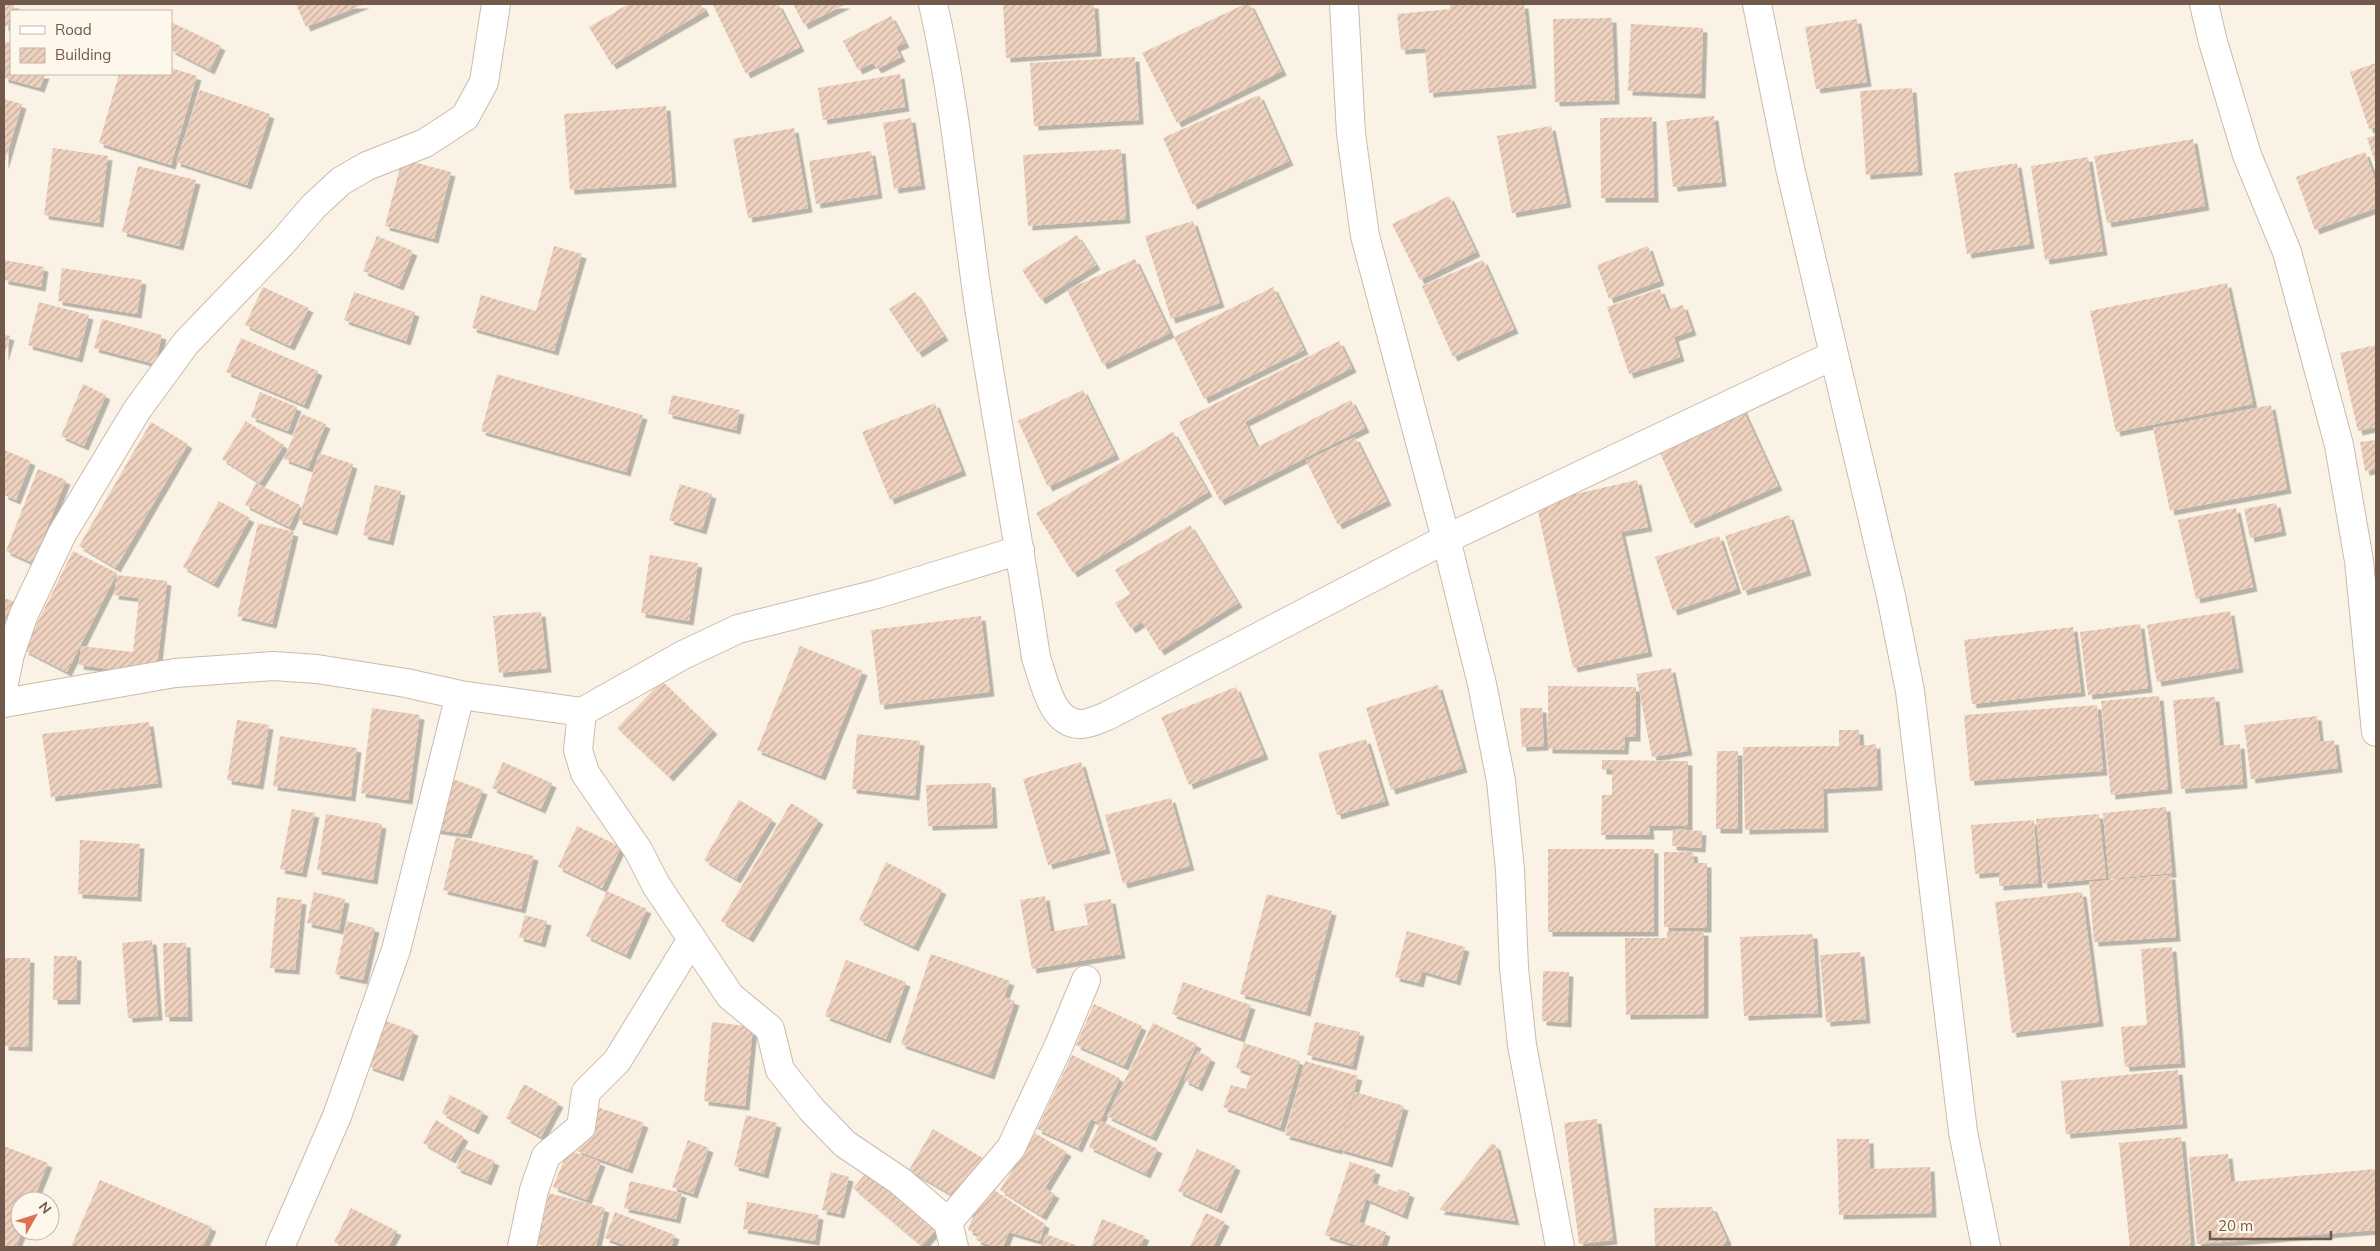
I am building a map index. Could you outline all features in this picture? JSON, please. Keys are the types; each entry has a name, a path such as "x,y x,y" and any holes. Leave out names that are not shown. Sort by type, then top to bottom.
{"street":[{"path":"4,683 24,614 62,534 137,410 186,343 282,243 313,207 341,180 367,166 425,143 465,117 484,82 496,4"},
{"path":"933,4 960,146 979,306 1036,658 1047,690 1060,716 1070,723 1080,724 1107,716 1446,539 1834,355"},
{"path":"1344,4 1351,134 1365,236 1446,539 1482,684 1501,781 1510,870 1514,968 1522,1045 1560,1247"},
{"path":"1757,4 1790,168 1891,596 1910,691 1963,1132 1986,1247"},
{"path":"2204,4 2213,42 2247,155 2287,252 2339,445 2359,561 2376,732"},
{"path":"4,703 175,673 274,666 318,669 406,683 460,695 582,712 683,654 738,629 877,594 1020,550"},
{"path":"280,1247 337,1116 396,950 460,695"},
{"path":"582,712 578,750 585,773 638,850 656,885 730,996 770,1029 780,1070 812,1110 845,1144 900,1182 952,1241 1011,1148 1059,1045 1086,980"},
{"path":"522,1247 534,1190 546,1156 580,1127 586,1092 617,1061 692,939"}],"building":[{"path":"4,4 15,4 13,10 10,10 7,27 4,26"},
{"path":"296,4 365,4 306,27"},
{"path":"629,4 701,4 705,11 612,65 589,27"},
{"path":"778,4 800,47 746,74 713,5"},
{"path":"793,4 846,4 804,25"},
{"path":"1003,4 1094,4 1097,52 1006,58"},
{"path":"1245,4 1250,4 1282,71 1177,123 1142,53"},
{"path":"1450,4 1524,4 1532,84 1429,93 1425,48 1401,50 1397,14 1450,9"},
{"path":"891,16 905,43 896,47 901,57 877,69 873,63 858,70 843,41"},
{"path":"1612,18 1615,100 1555,102 1553,19"},
{"path":"1857,19 1867,82 1816,89 1805,27"},
{"path":"172,22 221,46 210,70 172,51"},
{"path":"1631,24 1703,28 1701,94 1628,91"},
{"path":"4,41 10,43 10,75 45,75 40,88 4,78"},
{"path":"1135,57 1139,120 1034,126 1030,63"},
{"path":"2376,63 2376,127 2369,129 2350,72"},
{"path":"172,68 197,76 171,165 99,143 119,75 172,75"},
{"path":"900,74 905,107 823,120 818,88"},
{"path":"1912,88 1918,171 1866,175 1860,91"},
{"path":"200,90 270,114 247,185 176,162"},
{"path":"1259,95 1289,161 1193,205 1163,138"},
{"path":"4,99 22,104 4,165"},
{"path":"666,106 672,183 570,190 564,114"},
{"path":"1714,116 1722,182 1673,187 1666,121"},
{"path":"1652,117 1654,198 1601,198 1600,118"},
{"path":"911,118 921,185 894,189 883,123"},
{"path":"1551,126 1567,203 1512,213 1497,136"},
{"path":"794,128 808,208 748,218 733,139"},
{"path":"2376,135 2376,165 2367,138"},
{"path":"2193,139 2205,206 2107,223 2094,156"},
{"path":"53,148 108,156 99,223 44,215"},
{"path":"1121,149 1126,219 1028,226 1023,155"},
{"path":"871,151 878,194 816,204 809,161"},
{"path":"2365,152 2376,182 2376,208 2315,230 2296,177"},
{"path":"2088,157 2103,251 2045,260 2031,166"},
{"path":"402,159 451,172 434,239 385,226"},
{"path":"2017,163 2030,244 1967,254 1954,173"},
{"path":"138,166 196,180 179,246 122,232"},
{"path":"1449,196 1476,252 1420,280 1392,224"},
{"path":"1193,221 1220,303 1171,319 1145,236"},
{"path":"1077,235 1096,265 1041,300 1022,270"},
{"path":"377,236 413,251 399,286 363,271"},
{"path":"554,246 582,254 554,351 472,328 481,295 536,311"},
{"path":"1648,246 1660,281 1609,299 1597,265"},
{"path":"1135,259 1170,333 1103,365 1067,290"},
{"path":"4,260 44,267 41,287 4,280"},
{"path":"1483,260 1514,329 1453,357 1422,286"},
{"path":"62,268 142,280 137,314 58,301"},
{"path":"2227,283 2253,404 2116,432 2090,311"},
{"path":"263,287 309,308 290,346 245,325"},
{"path":"1273,287 1304,350 1204,399 1174,337"},
{"path":"1660,289 1668,310 1683,305 1692,331 1674,337 1680,357 1629,374 1607,307"},
{"path":"354,292 415,312 406,341 344,320"},
{"path":"915,292 944,336 918,353 889,309"},
{"path":"39,302 89,315 78,358 28,345"},
{"path":"102,319 162,335 155,364 94,348"},
{"path":"4,334 10,336 4,357"},
{"path":"241,338 318,371 304,405 226,372"},
{"path":"1339,341 1352,368 1245,422 1257,447 1351,400 1365,428 1220,501 1179,422"},
{"path":"2376,345 2376,427 2358,431 2340,353"},
{"path":"497,374 643,415 626,472 481,431"},
{"path":"83,384 106,395 84,446 61,436"},
{"path":"1083,390 1115,455 1048,487 1018,421"},
{"path":"260,392 297,407 288,431 251,417"},
{"path":"672,395 740,410 736,430 668,414"},
{"path":"935,403 962,471 890,500 862,432"},
{"path":"2271,405 2287,489 2170,511 2153,428"},
{"path":"1742,408 1778,486 1691,524 1657,446"},
{"path":"302,414 326,424 308,468 284,459"},
{"path":"246,421 284,445 260,483 222,459"},
{"path":"151,422 188,444 116,568 79,546"},
{"path":"1173,432 1208,492 1073,573 1036,513"},
{"path":"1355,437 1387,501 1338,525 1306,461"},
{"path":"2376,440 2376,469 2365,471 2360,442"},
{"path":"4,450 31,461 16,500 4,495"},
{"path":"319,453 353,464 333,531 298,520"},
{"path":"38,469 66,480 33,563 6,551"},
{"path":"1637,480 1648,527 1621,532 1648,652 1573,668 1536,503"},
{"path":"256,483 300,505 289,527 245,505"},
{"path":"680,484 712,494 702,530 669,520"},
{"path":"375,485 401,491 389,541 363,535"},
{"path":"219,501 250,518 214,584 183,567"},
{"path":"2276,503 2282,531 2250,538 2244,509"},
{"path":"2236,508 2253,587 2196,599 2178,520"},
{"path":"1789,515 1807,571 1743,591 1725,536"},
{"path":"258,523 294,532 272,624 237,616"},
{"path":"1190,525 1238,603 1160,651 1142,622 1131,629 1115,603 1130,594 1115,570"},
{"path":"1719,536 1737,589 1673,611 1655,557"},
{"path":"73,551 117,573 67,672 24,650"},
{"path":"650,555 698,563 689,621 641,613"},
{"path":"117,575 167,581 156,675 79,665 81,646 133,652 139,598 114,595"},
{"path":"4,598 15,602 4,631"},
{"path":"2230,611 2239,668 2157,682 2147,625"},
{"path":"541,612 547,668 499,673 493,616"},
{"path":"981,616 990,692 880,705 871,630"},
{"path":"2140,624 2148,688 2088,695 2080,632"},
{"path":"2073,627 2081,692 1972,704 1964,640"},
{"path":"800,646 863,671 821,776 757,750"},
{"path":"1671,668 1688,751 1652,757 1636,674"},
{"path":"662,681 713,730 669,777 617,728"},
{"path":"1438,685 1463,768 1391,790 1366,708"},
{"path":"1548,686 1636,687 1636,737 1625,737 1624,750 1548,749"},
{"path":"1236,687 1264,755 1189,785 1161,717"},
{"path":"2159,696 2168,789 2111,795 2101,701"},
{"path":"2215,697 2220,746 2240,744 2243,784 2181,789 2173,700"},
{"path":"2097,705 2103,771 1970,781 1964,715"},
{"path":"372,708 420,715 408,800 361,793"},
{"path":"1520,708 1542,708 1544,746 1522,747"},
{"path":"2317,716 2320,742 2334,740 2338,768 2251,779 2244,725"},
{"path":"237,720 269,725 259,785 227,780"},
{"path":"149,722 158,783 51,797 42,734"},
{"path":"1839,730 1859,730 1860,746 1876,744 1878,786 1823,789 1824,828 1745,830 1743,747 1839,746"},
{"path":"857,734 920,741 915,796 852,789"},
{"path":"280,736 357,748 351,797 273,786"},
{"path":"1366,739 1385,801 1337,815 1318,753"},
{"path":"1717,751 1738,751 1738,829 1716,829"},
{"path":"1602,760 1688,761 1688,826 1649,826 1650,835 1601,835 1602,795 1612,795 1612,770 1602,770"},
{"path":"503,762 552,783 541,809 492,788"},
{"path":"1081,762 1106,849 1048,865 1023,779"},
{"path":"450,778 483,790 467,834 431,829"},
{"path":"991,783 993,824 928,826 926,785"},
{"path":"1171,798 1190,866 1123,884 1105,815"},
{"path":"739,800 772,819 736,879 704,860"},
{"path":"791,803 819,820 749,938 721,921"},
{"path":"2166,807 2172,873 2109,879 2103,813"},
{"path":"292,809 315,813 302,873 280,869"},
{"path":"326,814 382,824 373,880 317,870"},
{"path":"2099,814 2106,878 2043,884 2036,819"},
{"path":"2034,820 2038,883 1999,886 1999,872 1975,874 1971,825"},
{"path":"577,826 621,847 602,888 558,867"},
{"path":"1673,829 1702,831 1701,848 1672,846"},
{"path":"456,837 534,856 521,909 443,890"},
{"path":"80,840 140,844 137,897 78,894"},
{"path":"1548,849 1654,849 1654,932 1548,932"},
{"path":"1664,852 1693,852 1694,863 1707,863 1707,928 1664,927"},
{"path":"886,862 942,890 914,947 859,920"},
{"path":"2171,875 2176,937 2094,942 2089,882"},
{"path":"607,891 647,909 626,955 586,936"},
{"path":"314,892 345,899 339,930 307,923"},
{"path":"2082,892 2099,1022 2012,1033 1995,902"},
{"path":"1267,894 1332,911 1306,1012 1240,994"},
{"path":"1045,896 1051,932 1088,925 1084,904 1111,899 1121,954 1032,969 1020,900"},
{"path":"277,897 302,900 295,970 270,968"},
{"path":"525,915 547,921 541,943 519,937"},
{"path":"347,921 375,928 363,980 335,974"},
{"path":"1407,931 1465,947 1456,981 1422,971 1419,983 1395,977"},
{"path":"1667,931 1704,931 1704,1014 1626,1015 1625,938 1667,938"},
{"path":"1813,934 1818,1013 1744,1016 1740,937"},
{"path":"152,940 158,1016 128,1018 122,943"},
{"path":"163,943 186,943 188,1017 165,1017"},
{"path":"2172,947 2181,1063 2125,1067 2121,1027 2147,1025 2141,949"},
{"path":"1860,952 1866,1019 1826,1022 1820,955"},
{"path":"931,954 1010,981 1004,997 1015,1001 990,1075 901,1044"},
{"path":"54,956 77,956 76,1000 53,1000"},
{"path":"5,958 30,958 28,1047 4,1046"},
{"path":"846,960 906,982 886,1039 825,1016"},
{"path":"1543,971 1569,972 1567,1023 1542,1021"},
{"path":"1183,982 1251,1005 1240,1038 1172,1014"},
{"path":"1094,1004 1142,1026 1124,1066 1076,1045"},
{"path":"383,1020 414,1031 399,1077 368,1066"},
{"path":"712,1022 753,1027 745,1106 704,1101"},
{"path":"1315,1022 1360,1032 1352,1066 1307,1055"},
{"path":"1153,1023 1197,1044 1152,1137 1107,1116"},
{"path":"1244,1043 1300,1061 1280,1128 1223,1107 1231,1085 1246,1089 1251,1073 1236,1068"},
{"path":"1197,1051 1211,1058 1198,1087 1184,1080"},
{"path":"1072,1055 1120,1078 1099,1123 1091,1119 1078,1148 1037,1129"},
{"path":"1305,1061 1358,1076 1338,1150 1285,1135"},
{"path":"2178,1070 2183,1124 2066,1134 2061,1081"},
{"path":"524,1084 559,1103 541,1137 506,1118"},
{"path":"1355,1092 1404,1106 1388,1163 1339,1149"},
{"path":"450,1095 484,1112 474,1130 442,1113"},
{"path":"591,1105 644,1123 628,1169 576,1151"},
{"path":"746,1115 777,1123 764,1174 734,1166"},
{"path":"1597,1119 1613,1240 1579,1244 1564,1123"},
{"path":"436,1120 464,1137 451,1159 423,1143"},
{"path":"1101,1121 1158,1149 1146,1174 1089,1147"},
{"path":"933,1129 983,1158 959,1199 909,1170"},
{"path":"1035,1133 1067,1152 1045,1188 1055,1194 1042,1216 1000,1190"},
{"path":"2181,1137 2191,1245 2130,1247 2119,1143"},
{"path":"1837,1139 1869,1139 1870,1169 1930,1167 1932,1213 1839,1215"},
{"path":"688,1140 709,1148 693,1194 672,1187"},
{"path":"1492,1143 1496,1146 1515,1221 1439,1210"},
{"path":"4,1146 48,1163 37,1191 10,1191 10,1241 18,1241 16,1247 4,1247"},
{"path":"464,1148 495,1161 487,1181 456,1168"},
{"path":"1197,1149 1236,1166 1217,1209 1178,1191"},
{"path":"568,1150 601,1162 587,1200 553,1187"},
{"path":"2228,1154 2231,1182 2376,1169 2376,1230 2197,1244 2189,1157"},
{"path":"1350,1162 1376,1170 1372,1183 1397,1192 1399,1189 1410,1193 1403,1215 1366,1199 1359,1222 1386,1232 1381,1247 1361,1247 1325,1235"},
{"path":"831,1172 849,1177 840,1214 822,1210"},
{"path":"867,1172 935,1231 922,1246 853,1188"},
{"path":"100,1180 212,1227 203,1247 71,1247"},
{"path":"630,1181 682,1193 676,1219 624,1208"},
{"path":"994,1190 1045,1224 1040,1241 1009,1232 1003,1247 995,1247 976,1240 978,1234 968,1230 976,1208"},
{"path":"549,1193 605,1208 596,1247 551,1247 537,1244"},
{"path":"747,1202 819,1215 815,1241 743,1229"},
{"path":"1712,1207 1727,1240 1721,1247 1655,1247 1654,1208"},
{"path":"351,1208 397,1231 388,1247 345,1247 334,1242"},
{"path":"615,1212 675,1235 671,1247 630,1247 605,1238"},
{"path":"1206,1213 1225,1222 1213,1247 1190,1247"},
{"path":"1102,1219 1145,1236 1140,1247 1091,1247"},
{"path":"1046,1234 1080,1247 1041,1247"}]}
